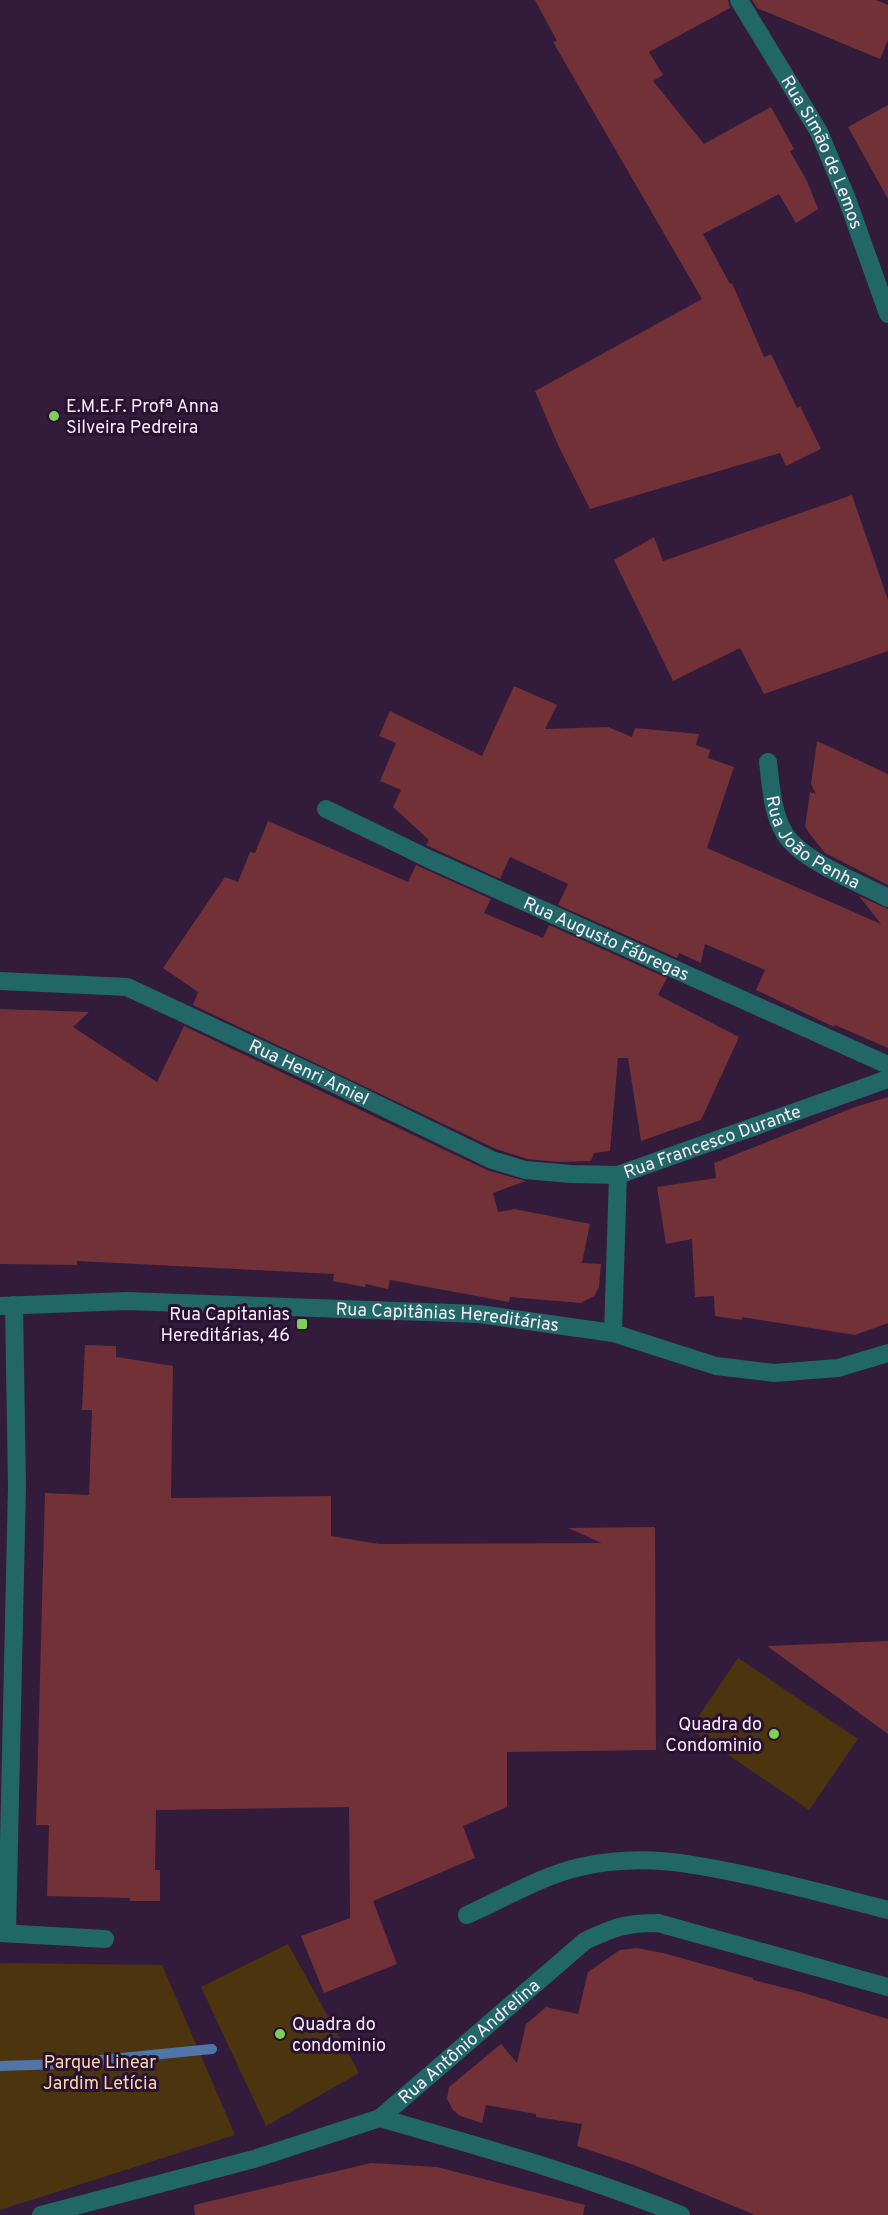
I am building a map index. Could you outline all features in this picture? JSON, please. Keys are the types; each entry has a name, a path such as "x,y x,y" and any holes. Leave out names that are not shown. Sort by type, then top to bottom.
{"street":[{"name":"Rua Simão de Lemos","path":"739,0 819,132 847,199 888,314"},
{"name":"Rua João Penha","path":"768,762 774,808 785,835 798,849 825,866 888,898"},
{"name":"Rua Augusto Fábregas","path":"326,809 429,859 888,1065"},
{"name":"Rua Henri Amiel","path":"0,981 127,987 492,1160 525,1170 618,1175"},
{"name":"Rua Francesco Durante","path":"613,1333 618,1175 888,1079"},
{"name":"Rua Capitânias Hereditárias","path":"7,1306 127,1301 479,1314 613,1333 716,1366 774,1373 838,1368 888,1353"},
{"path":"7,1306 17,1486 6,1647 3,1933 105,1939"},
{"path":"467,1915 548,1878 568,1871 627,1859 686,1862 888,1910"},
{"name":"Rua Antônio Andrelina","path":"41,2215 254,2159 380,2118 585,1941 612,1928 631,1923 658,1923 888,1987"},
{"path":"380,2118 526,2160 681,2215"}],"green space":[{"name":"Quadra do Condominio","path":"738,1658 858,1739 809,1810 690,1729"},
{"name":"Quadra do condominio","path":"288,1944 359,2073 266,2126 201,1987"},
{"name":"Parque Linear Jardim Letícia","path":"0,1963 162,1965 235,2135 0,2210"}],"building":[{"path":"535,0 728,0 730,8 649,52 663,75 653,81 704,144 771,107 794,149 790,151 807,181 818,209 796,223 779,194 703,234 730,284 732,283 764,357 771,354 797,408 800,406 821,449 786,466 780,453 590,509 558,445 535,391 702,299 553,42 557,41"},
{"path":"752,0 876,0 888,5 888,40 880,59 757,8"},
{"path":"888,105 888,199 848,127"},
{"path":"852,495 888,600 888,651 764,694 740,648 673,681 614,560 654,537 663,561"},
{"path":"514,686 557,705 545,729 608,727 632,737 635,728 699,734 696,745 710,750 708,758 734,767 707,848 881,924 859,896 888,909 888,1048 835,1025 834,1027 756,990 765,970 705,944 701,963 679,953 677,958 558,905 568,884 510,857 500,879 426,845 429,840 393,807 401,790 380,781 396,743 379,736 390,711 482,756"},
{"path":"817,741 888,774 888,885 825,853 805,826 810,792 816,794 811,784"},
{"path":"268,821 408,882 416,865 491,899 484,913 543,938 549,925 667,978 658,995 739,1037 701,1120 641,1141 628,1058 618,1058 610,1151 594,1153 591,1161 558,1162 527,1159 496,1149 193,1005 198,992 163,968 225,877 238,882 250,852 255,853"},
{"path":"0,1009 89,1012 73,1027 157,1082 184,1026 487,1170 526,1181 493,1193 498,1212 515,1209 590,1224 582,1263 601,1264 599,1287 594,1296 581,1303 510,1297 509,1302 390,1280 388,1289 366,1284 365,1287 333,1281 334,1274 77,1261 77,1265 0,1264"},
{"path":"888,1097 888,1323 855,1335 742,1317 742,1320 715,1316 714,1296 695,1297 692,1239 666,1244 657,1187 716,1178 714,1163 855,1107"},
{"path":"85,1345 116,1346 116,1357 173,1366 171,1498 331,1496 331,1536 379,1544 602,1543 568,1528 655,1527 656,1750 507,1752 507,1807 463,1826 475,1858 373,1901 397,1964 324,1993 301,1936 350,1918 349,1807 156,1810 155,1870 160,1870 160,1901 47,1896 49,1825 36,1825 45,1493 89,1495 92,1410 82,1410"},
{"path":"888,1641 888,1734 767,1646"},
{"path":"637,1948 753,1978 753,1980 888,2019 888,2215 755,2215 634,2165 577,2146 582,2124 536,2117 536,2114 486,2105 482,2123 460,2116 453,2110 447,2099 449,2087 501,2044 517,2063 526,2024 546,2007 578,2014 588,1972 620,1950"},
{"path":"371,2163 437,2167 585,2205 583,2215 195,2215 194,2205"}],"waterway":[{"path":"0,2066 61,2064 212,2049"}],"place":[{"name":"E.M.E.F. Profª Anna Silveira Pedreira","path":"54,416"},
{"name":"Rua Capitanias Hereditárias, 46","path":"302,1324"},
{"name":"Quadra do Condominio","path":"774,1734"},
{"name":"Quadra do condominio","path":"280,2034"}]}
